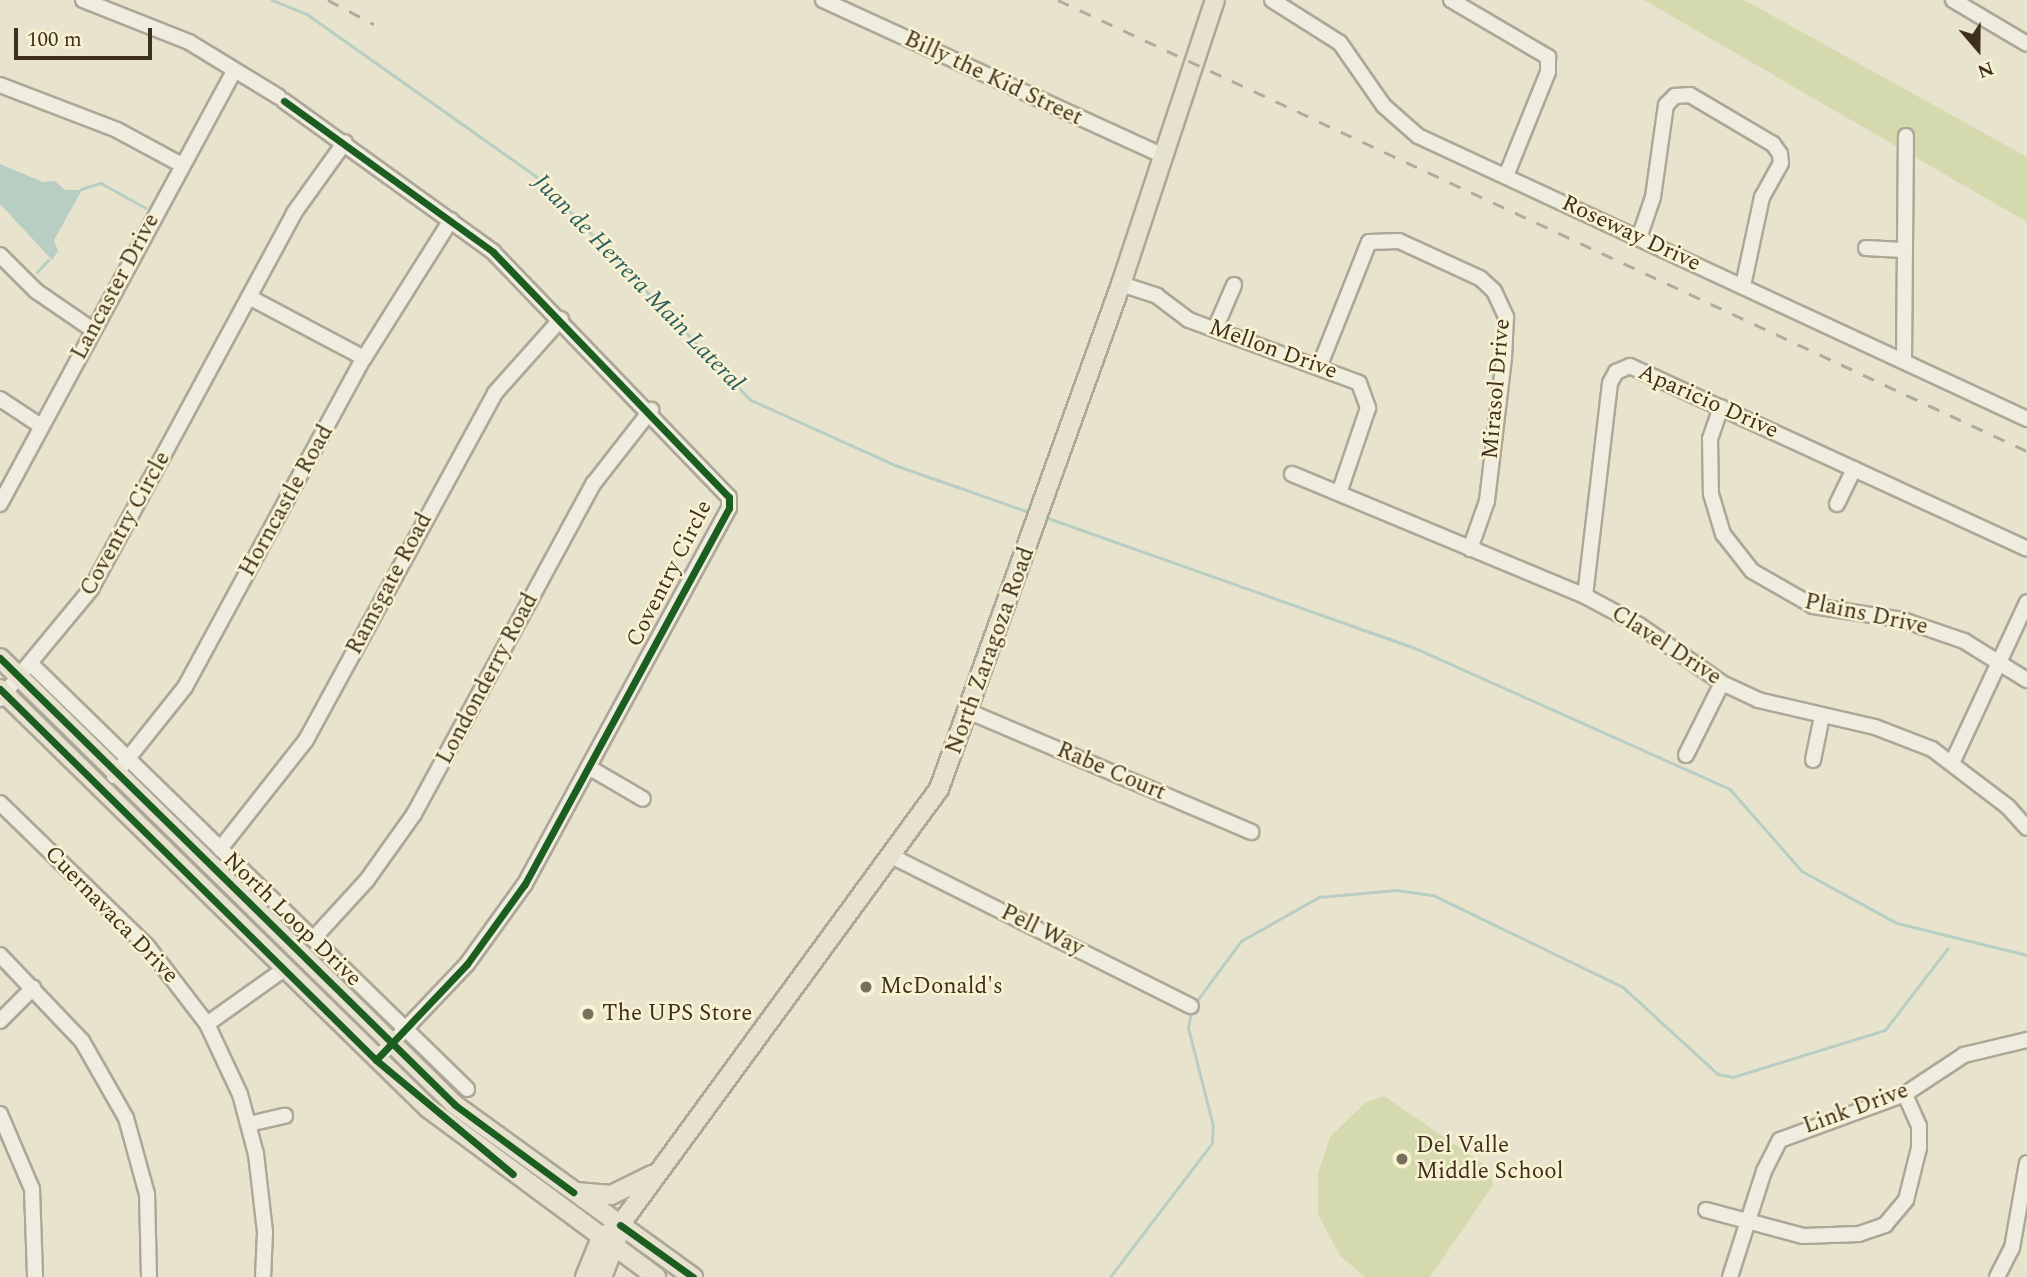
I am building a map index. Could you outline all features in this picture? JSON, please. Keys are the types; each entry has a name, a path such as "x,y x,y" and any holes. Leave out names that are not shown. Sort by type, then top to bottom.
{"main road":[{"name":"North Zaragoza Road","path":"602,1277 616,1250 620,1226 655,1172 893,857 939,789 970,712 1121,284 1215,0"},
{"name":"North Loop Drive","path":"0,658 114,776 455,1105 693,1277"},
{"name":"North Loop Drive","path":"2,694 376,1060 476,1148 656,1277"},
{"path":"573,1192 611,1195 655,1172"},
{"name":"North Zaragoza Road","path":"601,1238 620,1226"},
{"path":"585,1277 601,1238"}],"street":[{"name":"Coventry Circle","path":"83,0 189,42 316,121 451,220 508,265 561,319 723,485 730,505 590,768 512,903 467,964 376,1060"},
{"name":"Billy the Kid Street","path":"823,0 1163,156"},
{"name":"Roseway Drive","path":"1272,0 1340,43 1400,124 2027,419"},
{"path":"1451,0 1548,57 1548,72 1506,176"},
{"path":"1953,0 2027,44"},
{"name":"Lancaster Drive","path":"0,504 234,72"},
{"path":"0,85 117,130 182,165"},
{"path":"1639,238 1653,197 1666,105 1675,96 1690,95 1780,153 1781,163 1762,197 1742,286"},
{"path":"1904,361 1906,136"},
{"name":"Coventry Circle","path":"2,694 31,664 91,589 294,213 345,142"},
{"name":"Horncastle Road","path":"114,776 192,677 363,358 451,220"},
{"name":"Mirasol Drive","path":"1320,365 1369,243 1399,241 1480,278 1494,291 1506,317 1504,358 1487,501 1470,549"},
{"path":"1866,248 1903,250"},
{"path":"0,255 36,291 93,330"},
{"name":"Mellon Drive","path":"1121,284 1150,293 1189,320 1353,378 1367,396 1367,413 1339,493"},
{"path":"1214,329 1234,285"},
{"path":"249,297 363,358"},
{"name":"Ramsgate Road","path":"220,849 306,740 495,393 561,319"},
{"name":"Aparicio Drive","path":"1585,596 1611,377 1624,367 1636,368 2027,549"},
{"path":"0,399 41,426"},
{"name":"Plains Drive","path":"1721,407 1710,439 1711,494 1723,534 1752,571 1792,599 1926,626 1999,662 2027,680"},
{"name":"Londonderry Road","path":"313,939 367,880 414,814 594,483 650,410"},
{"path":"1837,504 1854,469"},
{"name":"Clavel Drive","path":"1293,474 1585,596 1639,625 1723,683 1758,700 1896,733 1953,761 2027,828"},
{"path":"1953,761 2027,602"},
{"path":"31,664 467,1089"},
{"path":"1686,755 1723,683"},
{"name":"Rabe Court","path":"970,712 1251,832"},
{"path":"1813,760 1822,716"},
{"path":"590,768 643,799"},
{"name":"Cuernavaca Drive","path":"0,803 148,947 207,1024 249,1124 262,1184 263,1277"},
{"name":"Pell Way","path":"893,857 1191,1006"},
{"path":"0,955 87,1048 125,1118 147,1194 149,1277"},
{"path":"207,1024 283,970"},
{"path":"0,1021 33,988"},
{"name":"Link Drive","path":"1730,1277 1747,1221 1780,1140 1905,1094 1964,1055 2027,1040"},
{"path":"1706,1210 1803,1236 1859,1234 1885,1225 1906,1200 1919,1148 1919,1126 1905,1094"},
{"path":"0,1114 32,1189 38,1219 35,1277"},
{"path":"249,1124 285,1116"},
{"path":"1997,1277 2012,1248 2027,1163"}],"green space":[{"path":"1644,0 1744,0 2027,157 2027,222"},
{"path":"1384,1096 1489,1168 1493,1185 1430,1277 1365,1277 1340,1256 1318,1214 1318,1173 1330,1137 1365,1103"}],"shaded area":[{"path":"0,164 43,182 55,181 65,190 82,190 54,240 58,251 52,260 0,204"}],"waterway":[{"name":"Juan de Herrera Main Lateral","path":"272,0 307,14 536,176 751,400 895,465 1032,513"},
{"path":"81,189 101,183 146,208"},
{"path":"37,272 48,260"},
{"path":"1048,518 1415,648 1730,789 1802,871 1897,923 2027,955"},
{"path":"1196,1002 1241,941 1319,897 1396,890 1433,895 1623,987 1718,1074 1733,1077 1885,1030 1948,948"},
{"path":"1110,1277 1212,1143 1213,1126 1188,1028 1191,1011"}],"railway":[{"path":"328,0 374,24"},
{"path":"1058,0 2027,451"}],"cycle path":[{"path":"284,101 493,252 729,497 729,508 524,885 467,964 376,1060"},
{"path":"0,658 455,1105 573,1192"},
{"path":"0,689 376,1060 513,1174"},
{"path":"620,1225 693,1277"}],"place":[{"name":"McDonald's","path":"866,987"},
{"name":"The UPS Store","path":"588,1014"},
{"name":"Del Valle Middle School","path":"1402,1159"}]}
